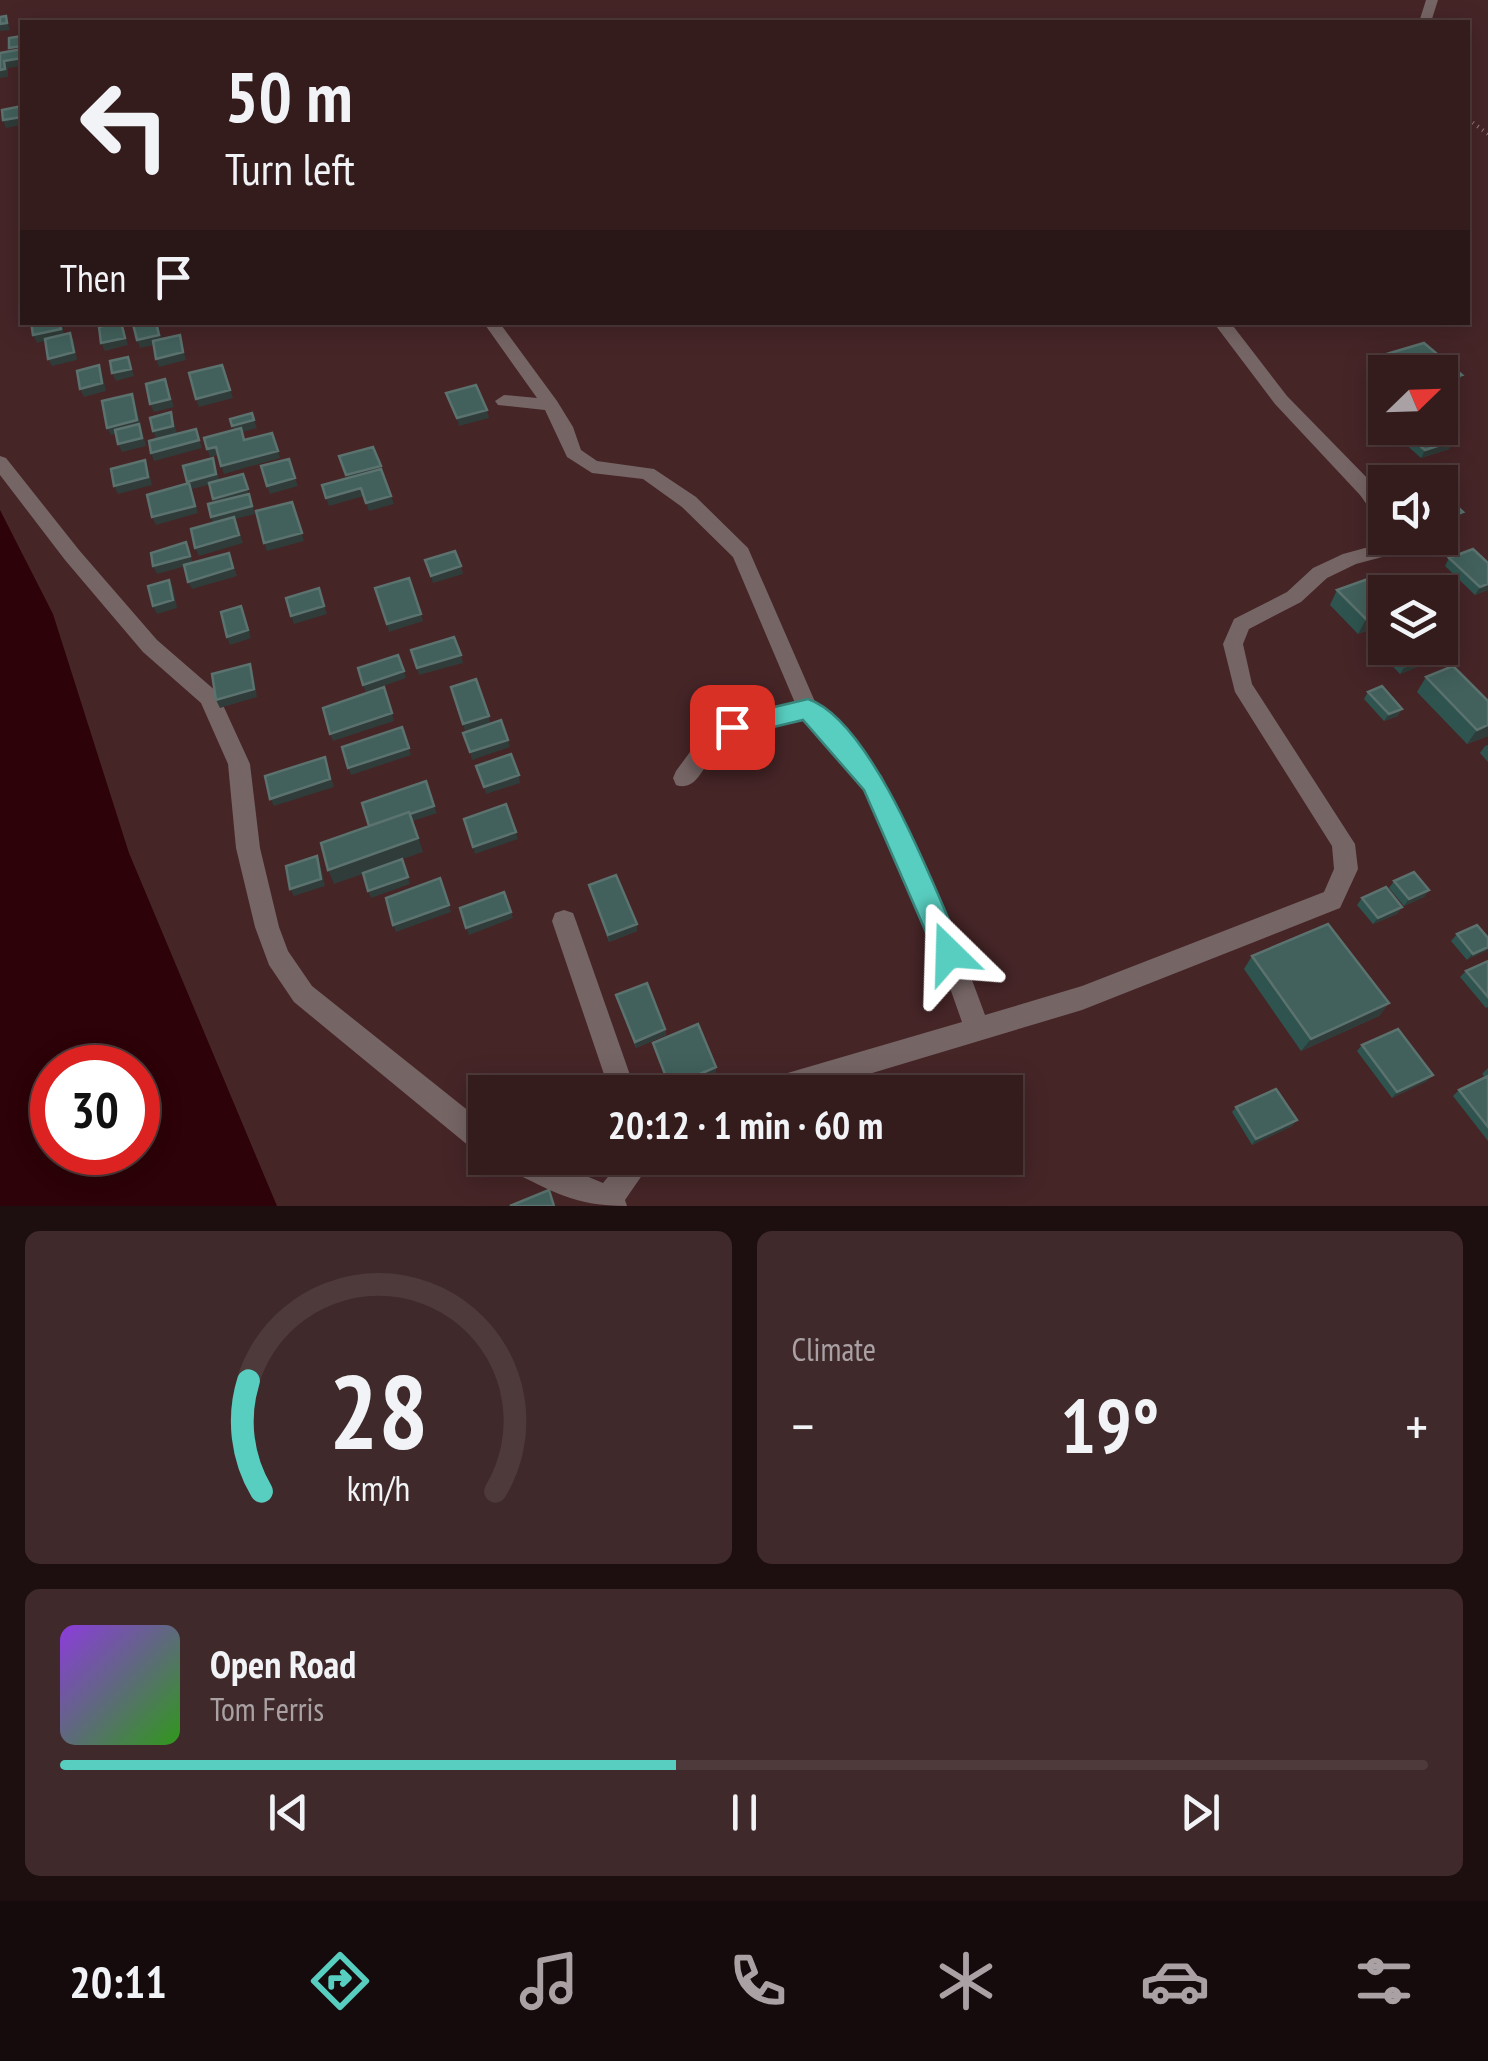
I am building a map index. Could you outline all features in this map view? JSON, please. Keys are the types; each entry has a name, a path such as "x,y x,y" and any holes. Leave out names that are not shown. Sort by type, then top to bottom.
{"street":[{"path":"492,325 502,345 527,370 552,406 573,453 592,467 648,472 689,502 740,552 808,709 837,737 874,783 940,926 978,1029"},
{"path":"1223,325 1281,400 1368,490"},
{"path":"504,400 552,406"},
{"path":"0,462 150,646 209,698 239,764 248,848 267,926 278,958 303,994 468,1128"},
{"path":"824,1075 1082,998 1332,900 1346,869 1343,844 1242,686 1232,644 1240,624 1294,597 1320,573 1368,554"},
{"path":"684,778 712,739 732,727 808,709"},
{"path":"564,921 617,1075"},
{"path":"549,1175 610,1202 628,1175"}],"shaded area":[{"path":"0,510 53,614 129,853 277,1206 0,1206"}],"building":[{"path":"20,36 20,46 9,48 9,38"},
{"path":"20,49 20,58 4,61 5,69 0,70 0,53"},
{"path":"20,106 20,117 3,120 2,110"},
{"path":"31,325 60,325 61,329 33,335"},
{"path":"122,325 125,338 101,343 99,327"},
{"path":"133,325 157,325 159,335 137,340"},
{"path":"70,333 74,352 48,359 45,339"},
{"path":"180,335 183,352 156,359 153,341"},
{"path":"1424,343 1438,355 1383,355"},
{"path":"128,357 131,369 112,373 110,361"},
{"path":"99,365 102,383 80,389 77,371"},
{"path":"222,365 230,390 196,399 189,373"},
{"path":"165,379 170,399 150,404 146,384"},
{"path":"476,385 487,410 457,418 446,393"},
{"path":"132,394 137,420 107,428 102,401"},
{"path":"171,412 173,426 153,431 150,418"},
{"path":"252,413 254,420 232,426 230,419"},
{"path":"139,424 142,438 118,444 115,430"},
{"path":"241,428 244,440 272,433 278,451 221,466 216,447 207,449 204,438"},
{"path":"196,429 199,440 151,453 149,441"},
{"path":"373,447 381,466 346,475 339,456"},
{"path":"213,458 216,474 187,482 183,466"},
{"path":"289,459 295,478 267,486 261,466"},
{"path":"145,460 148,477 114,486 111,469"},
{"path":"381,469 391,496 366,503 361,488 326,498 322,485"},
{"path":"243,474 248,489 213,499 209,483"},
{"path":"189,483 195,506 152,517 147,495"},
{"path":"249,494 252,506 211,517 208,504"},
{"path":"292,502 302,533 264,543 256,511"},
{"path":"234,517 239,535 195,548 191,529"},
{"path":"186,542 190,556 153,566 151,553"},
{"path":"1473,549 1488,563 1488,584 1480,587 1449,558"},
{"path":"455,551 461,566 431,576 425,560"},
{"path":"229,553 233,568 188,582 184,565"},
{"path":"409,578 421,614 387,624 375,588"},
{"path":"1368,579 1368,618 1366,619 1337,590"},
{"path":"169,580 173,600 153,606 148,586"},
{"path":"319,588 324,606 291,616 286,598"},
{"path":"241,606 248,630 227,637 221,612"},
{"path":"454,637 461,655 417,668 411,650"},
{"path":"398,655 404,671 363,685 358,668"},
{"path":"250,664 254,689 216,700 212,674"},
{"path":"1453,666 1488,701 1488,725 1477,730 1426,677"},
{"path":"476,679 489,716 463,724 451,687"},
{"path":"1382,686 1402,709 1389,714 1368,692"},
{"path":"384,687 392,713 330,734 323,708"},
{"path":"501,720 508,740 470,752 463,733"},
{"path":"402,727 409,748 348,768 342,747"},
{"path":"511,754 519,775 484,787 476,766"},
{"path":"325,757 330,779 270,799 265,776"},
{"path":"426,781 434,806 369,826 362,803"},
{"path":"506,804 516,832 473,847 464,819"},
{"path":"409,812 418,838 328,870 321,843"},
{"path":"317,856 321,879 290,889 286,866"},
{"path":"402,859 408,877 368,891 363,873"},
{"path":"1414,872 1429,890 1409,899 1394,881"},
{"path":"616,875 637,924 608,935 589,885"},
{"path":"440,878 449,905 393,925 386,898"},
{"path":"1386,887 1402,907 1378,918 1362,898"},
{"path":"504,892 511,912 466,928 460,908"},
{"path":"1328,924 1389,1003 1311,1039 1252,956"},
{"path":"1477,925 1488,938 1488,947 1473,954 1457,934"},
{"path":"1488,961 1488,997 1466,971"},
{"path":"647,983 665,1029 635,1042 616,995"},
{"path":"698,1024 716,1067 698,1075 665,1075 653,1043"},
{"path":"1398,1029 1433,1075 1397,1092 1362,1045"},
{"path":"1488,1076 1488,1127 1459,1090"},
{"path":"1276,1089 1297,1120 1256,1139 1236,1107"},
{"path":"549,1190 554,1206 510,1206"}],"route":[{"path":"732,727 808,709 837,737 874,783 949,953"}]}
